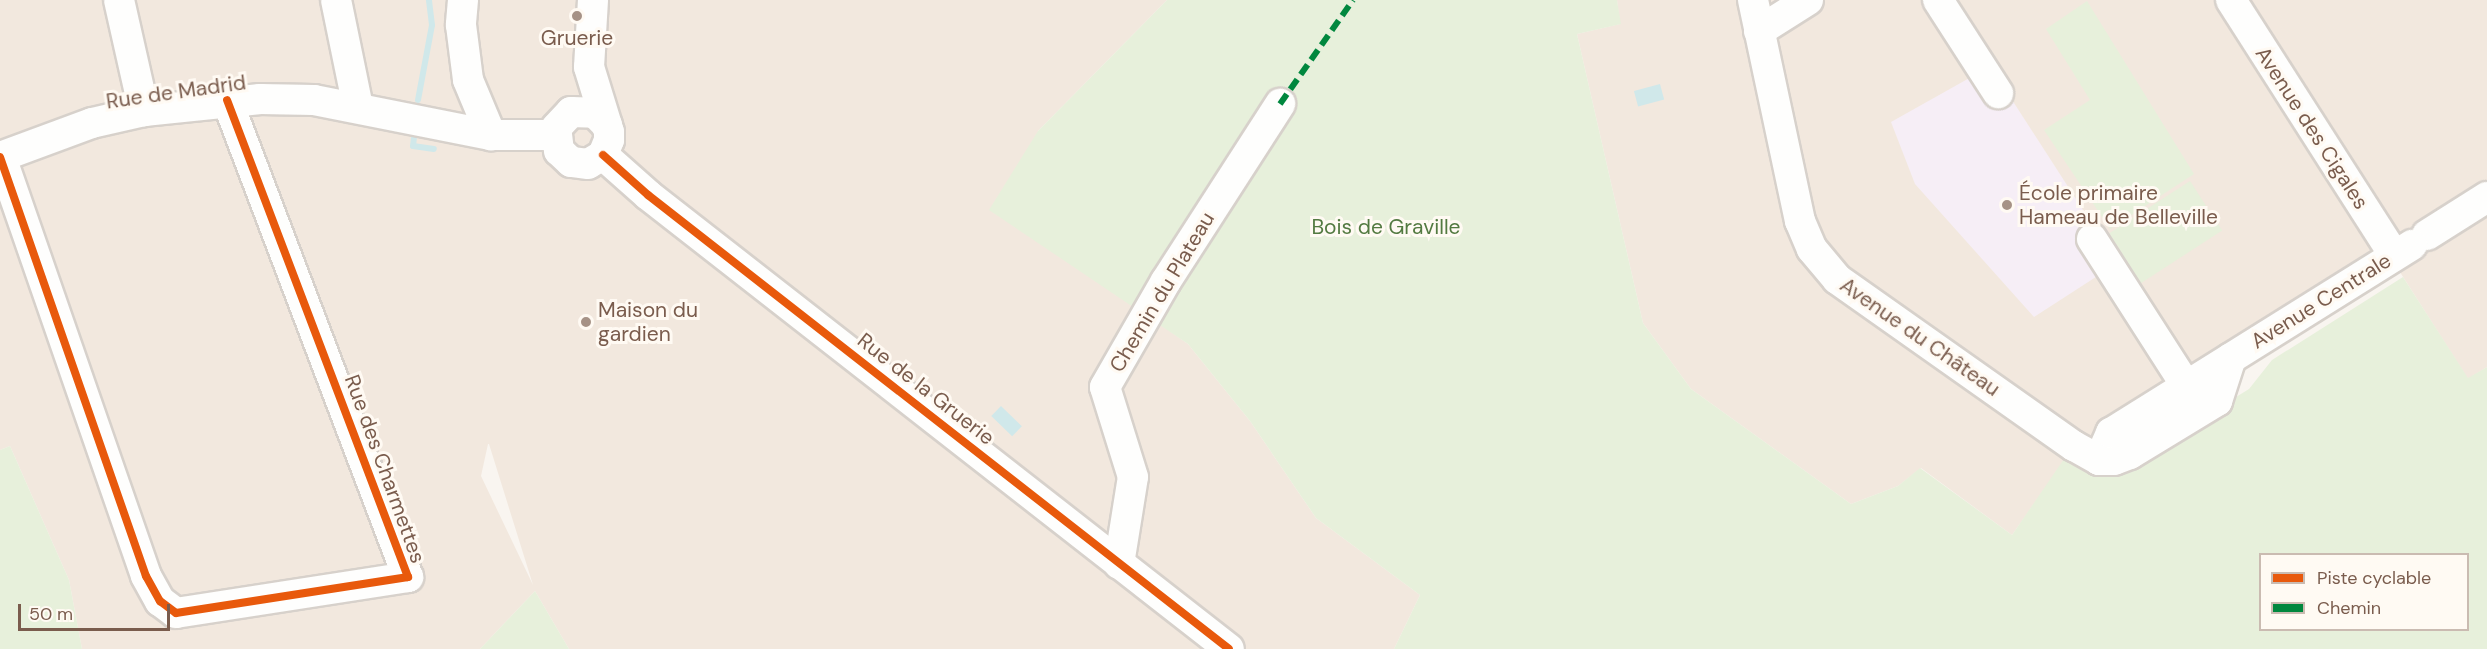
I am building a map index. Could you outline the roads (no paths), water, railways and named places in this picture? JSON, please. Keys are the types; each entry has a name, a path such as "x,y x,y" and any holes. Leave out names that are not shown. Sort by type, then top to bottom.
{"street":[{"path":"119,0 144,111"},
{"path":"336,0 358,107"},
{"path":"464,0 461,25 468,80 491,135"},
{"path":"589,67 559,126 559,151 571,162 588,164 603,155 609,140 607,124 589,67 593,0"},
{"name":"Avenue du Château","path":"1753,0 1800,221 1812,249 1837,279 2064,440 2099,460"},
{"path":"1759,31 1808,0"},
{"path":"1938,0 1998,93"},
{"name":"Avenue des Cigales","path":"2231,0 2411,245"},
{"name":"Rue de Madrid","path":"1,157 92,123 144,111 227,100 314,100 491,135 559,126"},
{"name":"Rue des Charmettes","path":"1,157 146,576 160,601 176,613 408,577 227,100"},
{"name":"Chemin du Plateau","path":"1119,564 1134,477 1105,387 1166,281 1280,104"},
{"path":"559,126 587,110 607,124"},
{"name":"Rue de la Gruerie","path":"603,155 648,195 1229,649"},
{"name":"Avenue Centrale","path":"2231,358 2217,401 2130,454 2114,460 2099,460 2111,434 2187,387 2231,358 2487,197"},
{"path":"2092,239 2187,387"}],"water":[{"path":"1660,84 1664,99 1638,106 1634,91"},
{"path":"1001,406 1022,426 1012,436 991,416"}],"waterway":[{"path":"418,100 432,25 429,0"},
{"path":"414,137 413,146 434,149"}],"place":[{"name":"Gruerie","path":"577,16"},
{"name":"École primaire Hameau de Belleville","path":"2007,205"},
{"name":"Maison du gardien","path":"586,322"}],"park label":[{"name":"Bois de Graville","path":"1386,227"}]}
